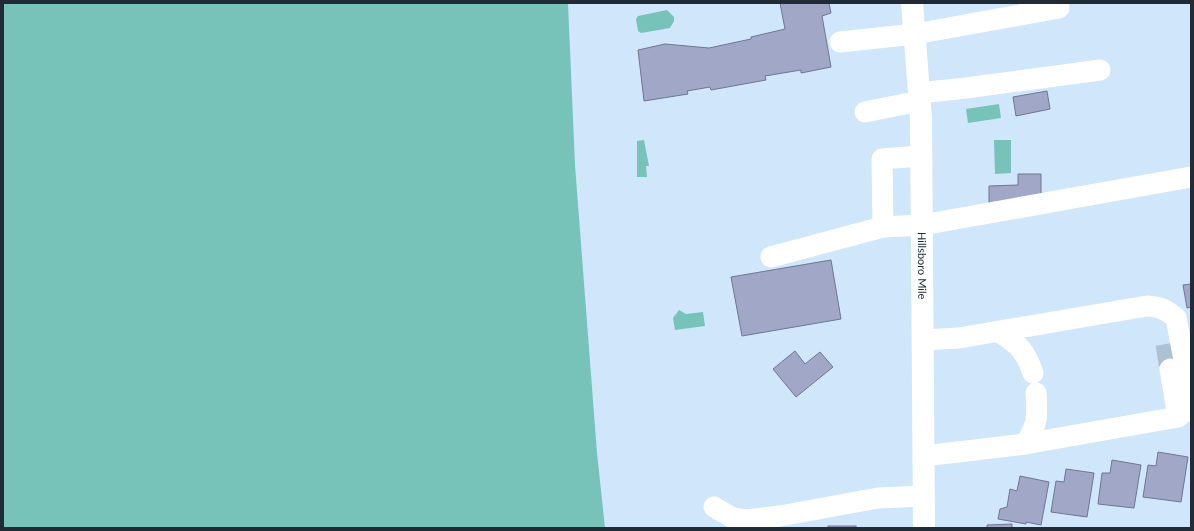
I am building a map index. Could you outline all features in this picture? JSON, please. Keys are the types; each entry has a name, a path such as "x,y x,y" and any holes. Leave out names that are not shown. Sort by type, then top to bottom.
{"main road":[{"name":"Hillsboro Mile","path":"912,3 919,97 921,156 924,528"}],"lane":[{"path":"840,42 915,34 1059,8 1058,3"},
{"path":"865,112 919,97 974,87 1100,70"},
{"path":"883,227 882,159 921,156"},
{"path":"771,257 883,227 922,225 1191,177"},
{"path":"923,340 959,338 1147,306 1159,306 1167,310 1176,318 1191,398 1188,410 1178,417 1025,444 924,456"},
{"path":"1159,306 1166,344"},
{"path":"999,332 1015,342 1028,358 1034,383 1038,417 1033,431 1025,444"},
{"path":"1170,369 1178,417"},
{"path":"714,507 733,518 746,520 780,516 878,498 924,496"}],"shaded area":[{"path":"3,3 568,3 575,165 597,453 605,528 3,528"},
{"path":"667,10 674,17 674,21 670,28 641,33 638,31 636,19 638,16"},
{"path":"999,104 1001,118 968,123 966,109"},
{"path":"644,140 649,166 646,166 647,177 637,177 637,141"},
{"path":"994,140 1011,140 1011,173 995,174"},
{"path":"679,310 686,314 703,312 705,326 675,330 673,318"}],"building":[{"path":"780,3 829,3 831,13 822,16 831,67 801,73 801,70 765,76 766,80 711,90 710,87 687,91 688,94 644,101 638,50 665,44 709,48 751,39 751,37 785,29"},
{"path":"1047,91 1050,109 1016,116 1013,97"},
{"path":"1018,174 1041,174 1041,198 989,204 989,186 1018,185"},
{"path":"831,260 841,319 742,336 731,277"},
{"path":"1191,284 1191,307 1187,308 1183,285"},
{"path":"795,351 805,364 820,352 833,367 796,397 773,369"},
{"path":"1158,452 1188,457 1181,502 1143,497 1148,465 1156,466"},
{"path":"1112,460 1141,465 1134,508 1098,504 1102,473 1110,473"},
{"path":"1066,469 1094,473 1087,517 1051,512 1056,481 1064,482"},
{"path":"1020,476 1049,482 1041,525 998,519 1000,509 1007,507 1010,489 1017,491"},
{"path":"1012,524 1012,528 987,528 987,525"},
{"path":"828,526 856,526 856,528 828,528"}],"tunnel":[{"path":"1166,344 1170,369"}]}
